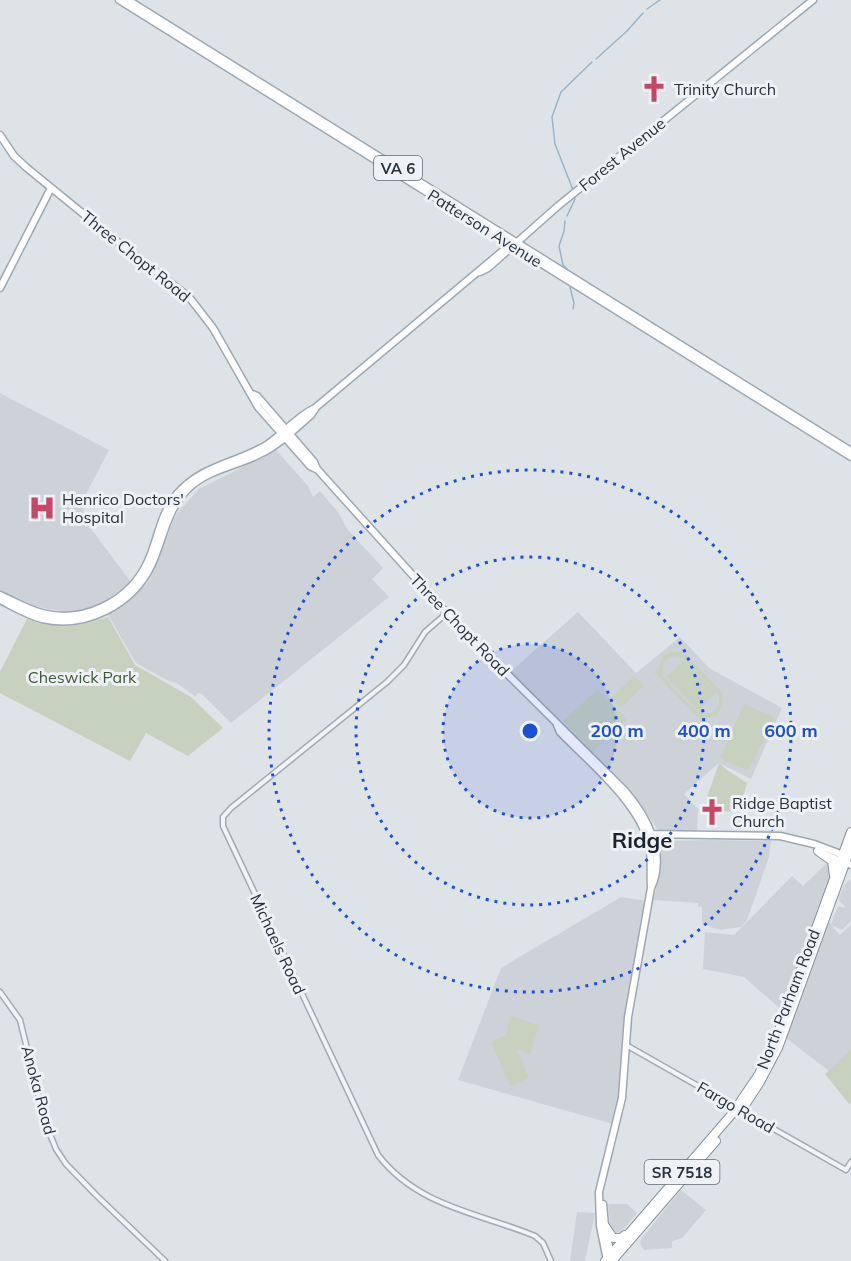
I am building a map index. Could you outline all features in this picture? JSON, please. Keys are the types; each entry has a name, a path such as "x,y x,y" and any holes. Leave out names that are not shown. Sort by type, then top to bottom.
{"highway":[{"name":"North Parham Road","path":"609,1260 639,1222 739,1109 759,1074 773,1046 834,879 846,859 850,834"},
{"name":"North Parham Road","path":"609,1260 626,1245 760,1082 778,1048 851,848"},
{"path":"818,851 832,861 834,879"},
{"path":"835,891 844,876 851,871"},
{"path":"605,1226 610,1236 619,1239 639,1222"},
{"path":"620,1261 626,1245"}],"main road":[{"name":"Patterson Avenue","path":"119,0 851,451"},
{"name":"Patterson Avenue","path":"128,0 851,457"},
{"name":"Forest Avenue","path":"0,600 31,615 53,621 78,620 104,612 125,598 145,577 170,515 186,490 207,475 256,456 311,415 315,408 477,273 488,268 681,106 813,0"},
{"name":"Three Chopt Road","path":"0,135 19,161 189,297 208,320 258,407 314,462 317,469 447,613 619,785 642,814 656,853 656,873 651,888 629,1008 622,1098 599,1192 599,1221 609,1260"},
{"path":"0,288 51,188"},
{"name":"Forest Avenue","path":"0,595 36,611 56,615 87,613 111,602 129,588 141,574 165,513 183,487 205,471 257,450 285,434"},
{"name":"Three Chopt Road","path":"557,725 560,732 627,801 650,835 651,888"},
{"path":"642,814 654,829 671,835"},
{"path":"650,835 778,836 814,844 846,859"},
{"path":"656,853 659,842 671,835"},
{"path":"808,844 818,851 846,859"},
{"name":"Three Chopt Road","path":"602,1179 609,1260"}],"street":[{"name":"Michaels Road","path":"447,613 425,632 396,674 231,808 222,819 223,826 378,1155 394,1171 428,1197 536,1236 543,1243 551,1261"},
{"name":"Anoka Road","path":"0,992 20,1020 45,1122 56,1149 66,1164 165,1261"},
{"name":"Fargo Road","path":"625,1044 846,1170 851,1161"}],"shaded area":[{"name":"Henrico Doctors' Hospital","path":"0,393 109,450 84,498 83,518 131,582 105,602 82,610 63,612 29,605 0,591"},
{"path":"276,450 308,486 313,497 320,491 338,512 348,530 383,568 372,579 389,597 231,723 202,694 198,693 196,697 178,684 136,663 108,615 125,605 150,580 175,516 199,489"},
{"path":"578,612 636,673 680,637 709,668 782,708 751,779 719,763 684,794 698,809 697,831 657,829 644,809 639,813 508,674"},
{"path":"710,840 771,841 769,857 747,920 741,927 720,930 702,924 702,907 698,906 698,903 654,900 661,861 660,843"},
{"path":"829,861 831,875 784,1012 744,977 703,969 705,932 734,935 792,876 803,886"},
{"path":"851,879 851,921 842,930 831,925 840,935 851,924 851,1049 829,1071 786,1038 826,920 831,924 838,906 846,908 838,899 845,884"},
{"path":"621,897 648,901 623,1039 620,1098 613,1124 458,1080 501,968"},
{"path":"681,1190 706,1210 682,1238 672,1241 672,1248 644,1250 640,1243 641,1239"},
{"path":"608,1204 627,1204 637,1213 621,1232 611,1233"},
{"path":"577,1212 595,1213 585,1261 570,1261"}],"green space":[{"name":"Cheswick Park","path":"108,617 135,665 191,697 223,728 188,756 146,733 130,761 0,693 0,672 27,619 47,625 68,626"},
{"path":"670,652 680,652 686,655 719,689 723,695 723,703 717,715 705,718 702,722 654,672 658,670 662,657","holes":["675,656 684,659 719,696 719,704 714,711 707,713 691,706 664,677 662,669 666,661"]},
{"path":"684,660 716,693 698,710 666,677"},
{"path":"634,676 644,686 621,708 611,698"},
{"path":"596,691 599,691 627,720 592,752 563,721"},
{"path":"744,704 775,718 749,769 746,770 720,758"},
{"path":"719,763 747,783 742,800 733,812 715,810 706,800"},
{"path":"510,1016 539,1025 530,1055 517,1049 529,1078 510,1086 491,1042 506,1035"},
{"path":"851,1049 851,1102 849,1104 825,1074"}],"waterway":[{"path":"647,9 660,0"},
{"path":"596,59 643,13"},
{"path":"573,190 555,144 552,117 561,92 592,62"},
{"path":"567,216 574,197"},
{"path":"565,221 559,246 563,265 567,269"},
{"path":"570,287 574,303 573,309"}],"place":[{"name":"Trinity Church","path":"654,89"},
{"name":"Henrico Doctors' Hospital","path":"42,508"},
{"name":"Ridge Baptist Church","path":"712,812"}],"district":[{"name":"Ridge","path":"642,840"}]}
